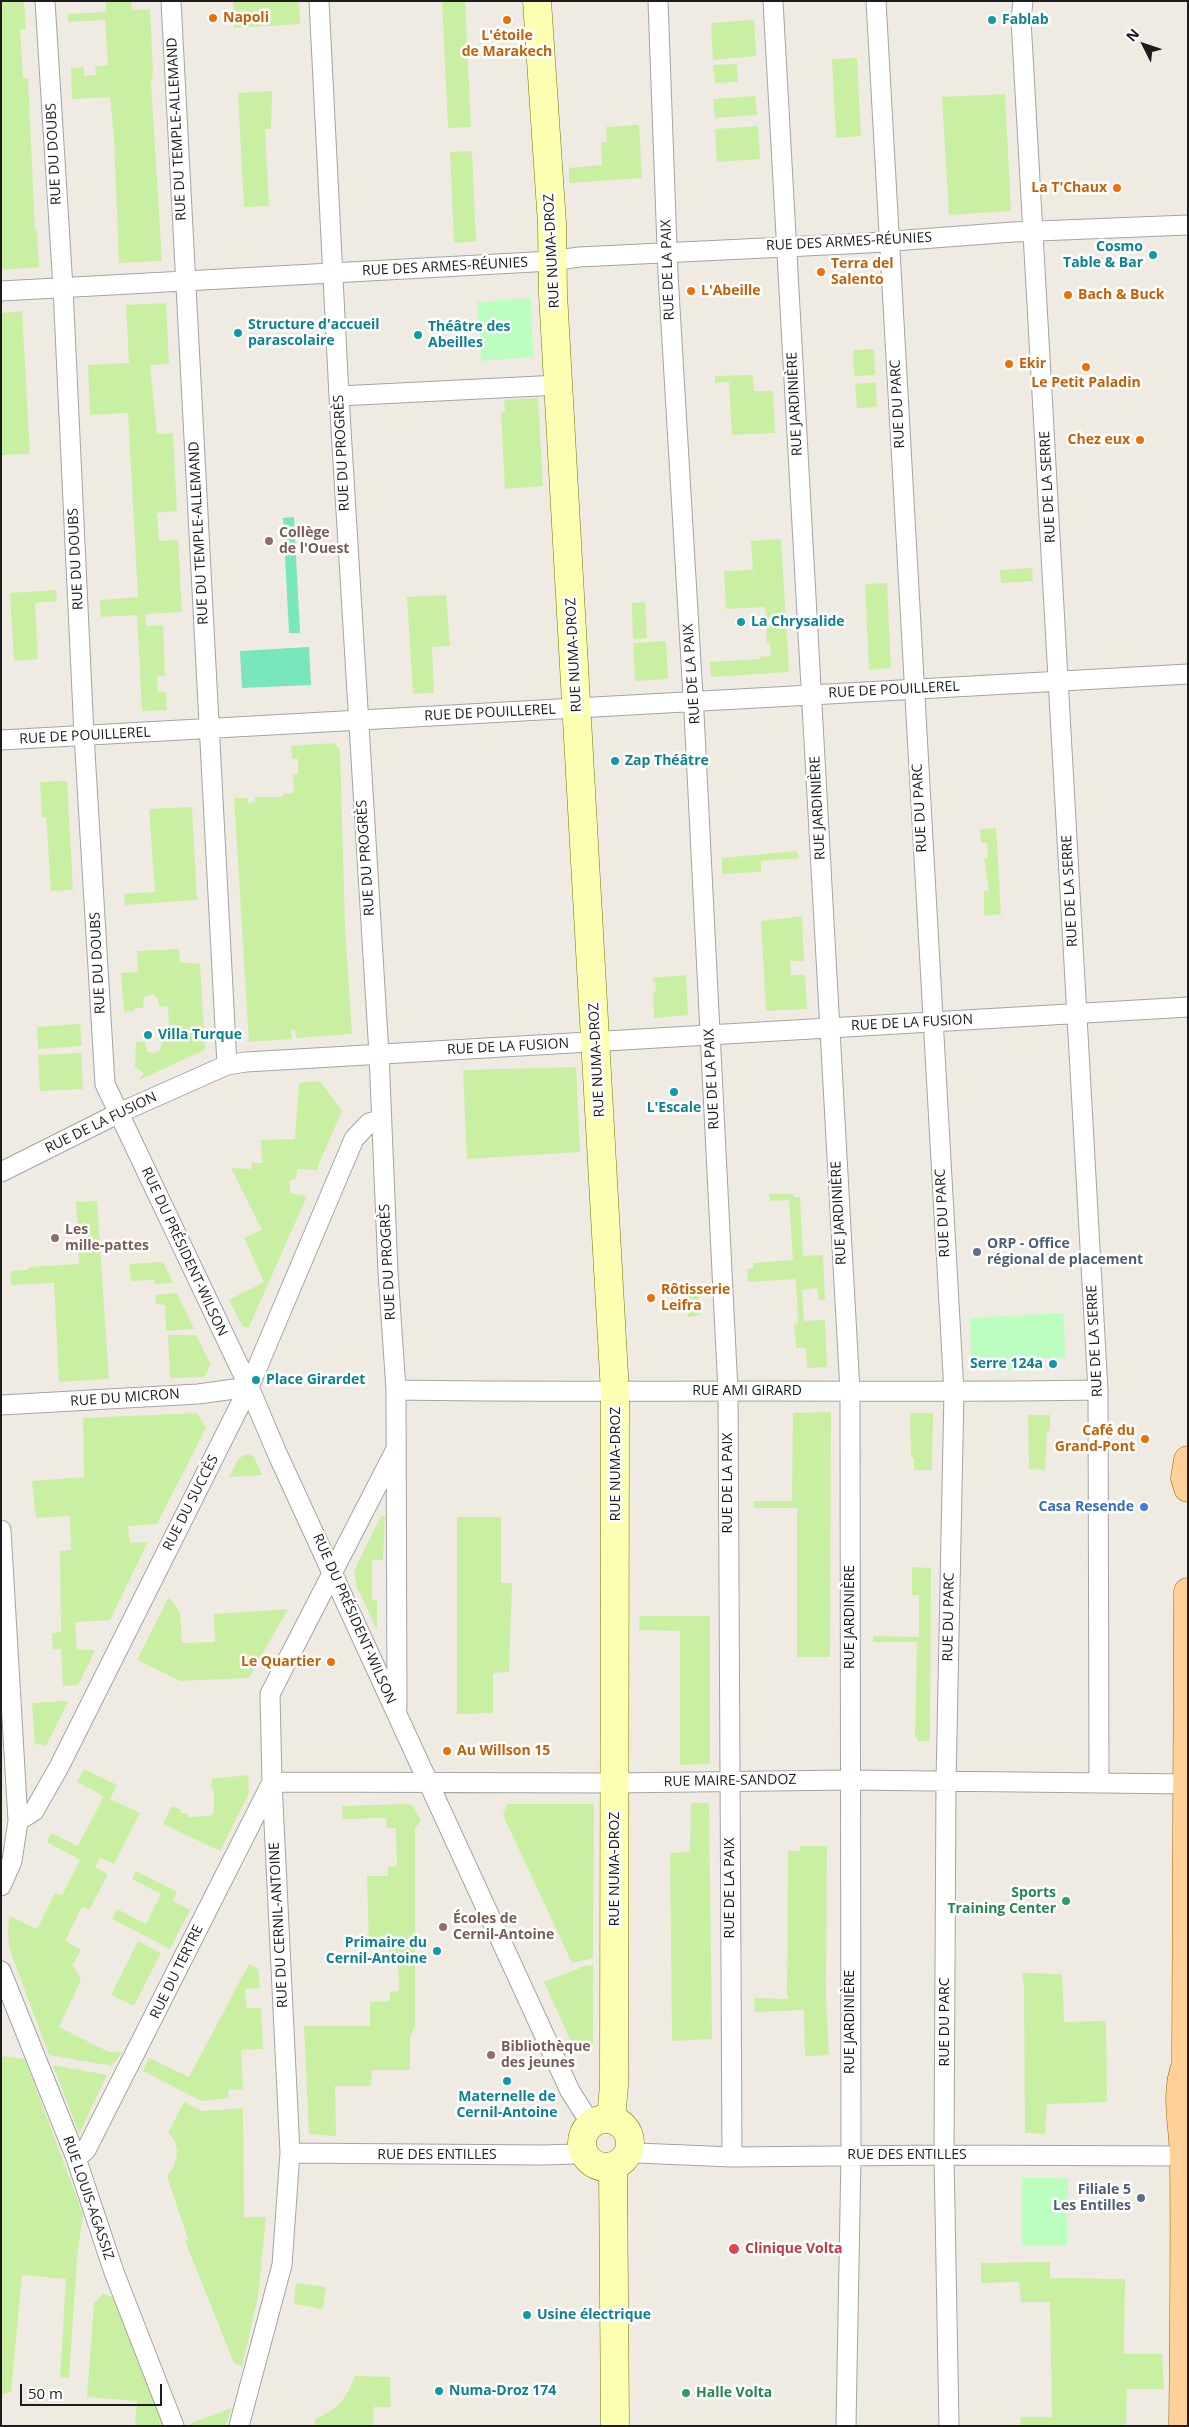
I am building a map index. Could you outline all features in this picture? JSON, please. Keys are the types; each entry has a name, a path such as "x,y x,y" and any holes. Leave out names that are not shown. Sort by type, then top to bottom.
{"main road":[{"name":"RUE NUMA-DROZ","path":"537,1 552,224 552,261 615,1392 614,2085 601,2122"},
{"path":"1188,1460 1185,1478 1188,1488"},
{"path":"1183,2426 1186,2156 1180,2104 1181,2076 1186,2065 1188,1592"},
{"path":"615,2426 622,2159 629,2134 619,2122 601,2122 583,2136 583,2151 594,2165 622,2159"}],"street":[{"name":"RUE DU DOUBS","path":"45,1 63,288 84,735 105,1084 119,1113"},
{"name":"RUE DU TEMPLE-ALLEMAND","path":"171,1 184,282 227,1065"},
{"name":"RUE DU PROGRÈS","path":"319,1 339,396 396,1390 397,1714"},
{"name":"RUE DE LA PAIX","path":"658,1 667,252 693,702 728,1390 732,2157"},
{"name":"RUE JARDINIÈRE","path":"773,1 812,695 828,1028 850,1390 849,1780 851,2155 846,2426"},
{"name":"RUE DU PARC","path":"876,1 954,1392 946,1782 944,2155 949,2426"},
{"name":"RUE DE LA SERRE","path":"1023,1 1021,20 1098,1390 1099,1782"},
{"name":"RUE DES ARMES-RÉUNIES","path":"1,291 552,261 579,256 1188,225"},
{"path":"339,396 559,384"},
{"name":"RUE DE POUILLEREL","path":"1,740 1188,674"},
{"name":"RUE DE LA FUSION","path":"1,1172 119,1113 227,1065 246,1062 1188,1007"},
{"name":"RUE DU PRÉSIDENT-WILSON","path":"119,1113 249,1387 277,1453 333,1570 570,2091 601,2122"},
{"name":"RUE DU SUCCÈS","path":"18,1821 34,1812 59,1767 249,1387 354,1139 369,1123 381,1120"},
{"name":"RUE DU MICRON","path":"1,1406 198,1394 249,1387"},
{"name":"RUE AMI GIRARD","path":"396,1390 615,1392 850,1390 954,1392 1098,1390"},
{"name":"RUE DU CERNIL-ANTOINE","path":"239,2426 282,2265 290,2153 272,1782 270,1694 396,1450"},
{"path":"1,1530 12,1756 18,1821 12,1861 1,1886"},
{"name":"RUE MAIRE-SANDOZ","path":"272,1782 615,1783 849,1780 1187,1784"},
{"name":"RUE DU TERTRE","path":"76,2158 86,2150 272,1782"},
{"name":"RUE LOUIS-AGASSIZ","path":"1,1971 76,2158 114,2272 174,2426"},
{"name":"RUE DES ENTILLES","path":"290,2153 533,2155 576,2154 583,2151"},
{"name":"RUE DES ENTILLES","path":"622,2159 637,2153 732,2157 851,2155 1186,2156"}],"green space":[{"path":"1,1 24,1 26,29 20,30 23,78 28,78 35,230 37,231 39,267 1,270"},
{"path":"106,1 131,1 132,10 150,9 153,72 151,81 162,261 119,263 114,138 110,97 72,99 71,68 84,67 84,76 96,75 95,67 108,65 105,20 68,22 68,14 106,12"},
{"path":"233,1 299,1 300,24 234,28"},
{"path":"442,1 465,1 471,127 448,128"},
{"path":"754,20 756,56 713,60 711,23"},
{"path":"857,58 861,136 836,138 832,59"},
{"path":"737,64 738,82 715,83 713,65"},
{"path":"272,91 271,129 265,129 269,206 244,207 238,93"},
{"path":"1005,94 1011,211 949,215 942,97"},
{"path":"755,96 757,115 715,118 713,99"},
{"path":"639,125 642,178 569,183 569,168 602,165 601,142 607,142 606,127"},
{"path":"758,126 760,159 717,162 715,129"},
{"path":"472,151 476,241 454,243 450,152"},
{"path":"531,298 533,357 481,361 477,302"},
{"path":"166,303 169,364 150,365 157,434 173,433 177,511 157,513 159,541 178,540 182,612 145,614 146,626 163,625 165,676 157,676 158,692 166,692 167,710 142,711 137,615 101,617 100,600 138,597 128,413 90,415 88,365 129,363 126,305"},
{"path":"22,311 30,454 1,455 1,313"},
{"path":"874,349 875,375 854,376 853,350"},
{"path":"753,375 754,391 773,391 775,433 732,435 729,382 715,383 715,376"},
{"path":"876,382 877,407 857,408 855,384"},
{"path":"538,398 543,486 505,489 501,412 505,411 504,400"},
{"path":"294,517 300,633 289,633 283,518"},
{"path":"781,539 789,672 711,677 710,662 760,659 760,657 771,656 770,643 767,643 765,607 726,609 724,571 753,570 751,541"},
{"path":"1032,568 1033,581 1001,583 1000,570"},
{"path":"887,583 891,668 869,670 865,584"},
{"path":"56,590 57,601 35,603 38,659 14,661 10,593"},
{"path":"446,595 450,646 432,647 434,693 413,694 407,597"},
{"path":"645,602 647,638 633,639 632,603"},
{"path":"666,641 668,679 635,681 633,643"},
{"path":"309,647 311,685 242,688 240,651"},
{"path":"333,743 340,749 345,926 352,1034 296,1038 295,1030 291,1030 292,1039 249,1042 234,798 247,798 248,803 255,802 255,797 283,797 283,794 294,793 293,775 298,774 298,759 292,759 291,746"},
{"path":"67,781 73,890 51,891 46,817 42,817 40,782"},
{"path":"192,807 197,900 125,905 124,894 155,892 149,809"},
{"path":"996,828 1001,914 984,916 984,891 989,891 984,858 988,858 987,843 981,843 980,829"},
{"path":"797,851 799,858 761,861 761,871 758,872 722,874 722,858"},
{"path":"802,916 804,961 790,961 791,975 805,975 807,1009 766,1011 761,921"},
{"path":"179,949 180,962 200,964 205,1050 139,1080 144,1073 135,1067 136,1042 145,1042 147,1051 154,1054 160,1050 162,1041 170,1040 168,1007 159,1006 158,999 152,994 144,997 143,1008 134,1008 134,1011 124,1012 121,973 138,972 137,951"},
{"path":"686,975 688,1015 654,1018 653,994 656,991 652,978"},
{"path":"80,1024 82,1046 38,1049 37,1027"},
{"path":"81,1053 83,1089 40,1091 38,1055"},
{"path":"576,1067 580,1152 467,1159 463,1070"},
{"path":"320,1081 342,1111 318,1166 318,1170 297,1169 296,1179 290,1180 290,1193 307,1196 249,1327 243,1327 229,1300 264,1282 244,1238 262,1230 231,1168 251,1169 252,1163 262,1163 261,1140 295,1139 299,1083"},
{"path":"769,1194 794,1194 794,1197 800,1197 803,1256 823,1255 825,1300 819,1300 817,1288 802,1290 804,1321 825,1320 827,1367 807,1368 806,1348 796,1348 794,1324 798,1323 796,1279 748,1282 747,1269 753,1268 753,1263 793,1260 789,1200 770,1201"},
{"path":"97,1201 109,1379 59,1382 54,1283 11,1285 10,1271 28,1270 29,1267 79,1264 76,1202"},
{"path":"163,1262 173,1283 155,1284 154,1280 131,1281 129,1264"},
{"path":"699,1292 701,1315 688,1317 685,1294"},
{"path":"177,1293 194,1329 166,1331 165,1305 156,1304 155,1295"},
{"path":"1064,1313 1065,1357 1041,1358 1041,1371 979,1370 971,1360 970,1318"},
{"path":"168,1335 196,1335 211,1365 204,1377 170,1378"},
{"path":"831,1412 830,1657 797,1657 797,1508 754,1508 754,1501 792,1501 793,1413"},
{"path":"197,1413 206,1428 157,1524 128,1526 130,1543 148,1542 110,1620 75,1622 77,1650 94,1650 94,1653 78,1685 63,1686 61,1649 53,1649 52,1633 61,1632 60,1551 71,1550 70,1516 36,1518 32,1481 84,1477 83,1418"},
{"path":"910,1413 933,1413 932,1470 914,1470 914,1458 911,1457"},
{"path":"1028,1415 1050,1415 1050,1431 1047,1431 1045,1470 1029,1469"},
{"path":"247,1454 254,1457 262,1475 229,1477 239,1458"},
{"path":"381,1516 385,1516 383,1560 372,1560 372,1600 377,1600 377,1630 357,1587 354,1571"},
{"path":"457,1517 501,1517 501,1583 512,1583 509,1672 493,1673 493,1713 457,1714"},
{"path":"912,1567 931,1568 930,1741 917,1741 917,1737 915,1737 917,1642 873,1642 873,1636 919,1637 919,1595 912,1595"},
{"path":"169,1597 180,1612 182,1643 215,1642 214,1614 288,1609 249,1678 180,1681 137,1660"},
{"path":"640,1616 710,1616 710,1764 680,1765 680,1631 639,1630"},
{"path":"68,1702 46,1746 35,1744 32,1703"},
{"path":"84,1769 117,1785 110,1799 140,1813 114,1864 100,1858 95,1867 108,1874 89,1910 82,1907 65,1941 81,1950 73,1965 81,1980 59,2027 109,2052 122,2052 112,2066 49,2055 11,1953 9,1939 8,1925 10,1916 37,1929 55,1893 62,1895 80,1860 47,1842 51,1833 78,1846 104,1796 77,1782"},
{"path":"248,1775 249,1793 220,1851 163,1824 172,1806 181,1810 181,1813 187,1813 188,1817 211,1816 214,1813 212,1779"},
{"path":"691,1803 709,1803 712,2039 672,2041 670,1853 690,1852"},
{"path":"407,1804 413,1806 421,1821 415,1828 415,2026 410,2037 410,2070 372,2070 371,2086 335,2086 336,2136 309,2134 304,2026 370,2026 370,2002 390,2001 390,1992 399,1991 398,1953 389,1953 388,1943 369,1944 367,1876 388,1876 388,1867 397,1866 396,1828 387,1828 386,1818 343,1819 342,1806"},
{"path":"507,1804 594,1804 593,1958 572,1963 503,1815"},
{"path":"800,1846 827,1846 826,1997 829,2055 805,2056 804,2010 755,2012 754,1998 789,1999 787,1996 788,1851 800,1851"},
{"path":"136,1871 177,1892 173,1901 190,1910 170,1949 112,1919 117,1909 146,1924 161,1894 132,1879"},
{"path":"138,1941 161,1953 134,2006 111,1995"},
{"path":"249,1964 258,1969 260,1988 245,1989 247,2008 261,2008 263,2049 241,2050 243,2089 228,2090 229,2098 201,2101 143,2071 149,2058 189,2077"},
{"path":"593,1965 593,2045 573,2046 544,1982 585,1966"},
{"path":"1022,1973 1062,1974 1064,2022 1106,2021 1107,2102 1047,2104 1045,2134 1025,2133 1024,1987"},
{"path":"1,2056 25,2059 83,2214 77,2258 69,2378 60,2377 66,2279 22,2275 11,2392 1,2395"},
{"path":"53,2065 107,2075 79,2134"},
{"path":"184,2102 202,2111 243,2108 244,2217 266,2217 258,2297 242,2366 234,2363 185,2241 188,2239 167,2176 174,2166 177,2154 175,2143 168,2133"},
{"path":"1022,2178 1068,2178 1067,2246 1022,2245"},
{"path":"1050,2262 1050,2278 1125,2279 1124,2354 1162,2354 1164,2389 1127,2389 1126,2426 1020,2426 1021,2417 1052,2417 1050,2302 1021,2302 1019,2282 981,2283 981,2263"},
{"path":"296,2283 326,2287 323,2309 294,2304"},
{"path":"103,2294 113,2297 117,2302 164,2426 135,2426 137,2401 87,2397 94,2303"},
{"path":"355,2376 390,2377 391,2407 374,2407 373,2426 315,2426 315,2419 329,2412 345,2397"},
{"path":"232,2408 225,2426 190,2426 189,2424"}],"place":[{"name":"Napoli","path":"213,18"},
{"name":"L'étoile de Marakech","path":"507,20"},
{"name":"Fablab","path":"992,20"},
{"name":"La T'Chaux","path":"1117,188"},
{"name":"Cosmo Table & Bar","path":"1153,255"},
{"name":"Terra del Salento","path":"821,272"},
{"name":"L'Abeille","path":"691,291"},
{"name":"Bach & Buck","path":"1068,295"},
{"name":"Structure d'accueil parascolaire","path":"238,333"},
{"name":"Théâtre des Abeilles","path":"418,335"},
{"name":"Ekir","path":"1009,364"},
{"name":"Le Petit Paladin","path":"1086,367"},
{"name":"Chez eux","path":"1140,440"},
{"name":"Collège de l'Ouest","path":"269,541"},
{"name":"La Chrysalide","path":"741,622"},
{"name":"Zap Théâtre","path":"615,761"},
{"name":"Villa Turque","path":"148,1035"},
{"name":"L'Escale","path":"674,1092"},
{"name":"Les mille-pattes","path":"55,1238"},
{"name":"ORP - Office régional de placement","path":"977,1252"},
{"name":"Rôtisserie Leifra","path":"651,1298"},
{"name":"Serre 124a","path":"1053,1364"},
{"name":"Place Girardet","path":"256,1380"},
{"name":"Café du Grand-Pont","path":"1145,1439"},
{"name":"Casa Resende","path":"1144,1507"},
{"name":"Le Quartier","path":"331,1662"},
{"name":"Au Willson 15","path":"447,1751"},
{"name":"Sports Training Center","path":"1066,1901"},
{"name":"Écoles de Cernil-Antoine","path":"443,1927"},
{"name":"Primaire du Cernil-Antoine","path":"437,1951"},
{"name":"Bibliothèque des jeunes","path":"491,2055"},
{"name":"Maternelle de Cernil-Antoine","path":"507,2081"},
{"name":"Filiale 5 Les Entilles","path":"1141,2198"},
{"name":"Clinique Volta","path":"734,2249"},
{"name":"Usine électrique","path":"527,2315"},
{"name":"Numa-Droz 174","path":"439,2391"},
{"name":"Halle Volta","path":"686,2393"}]}
